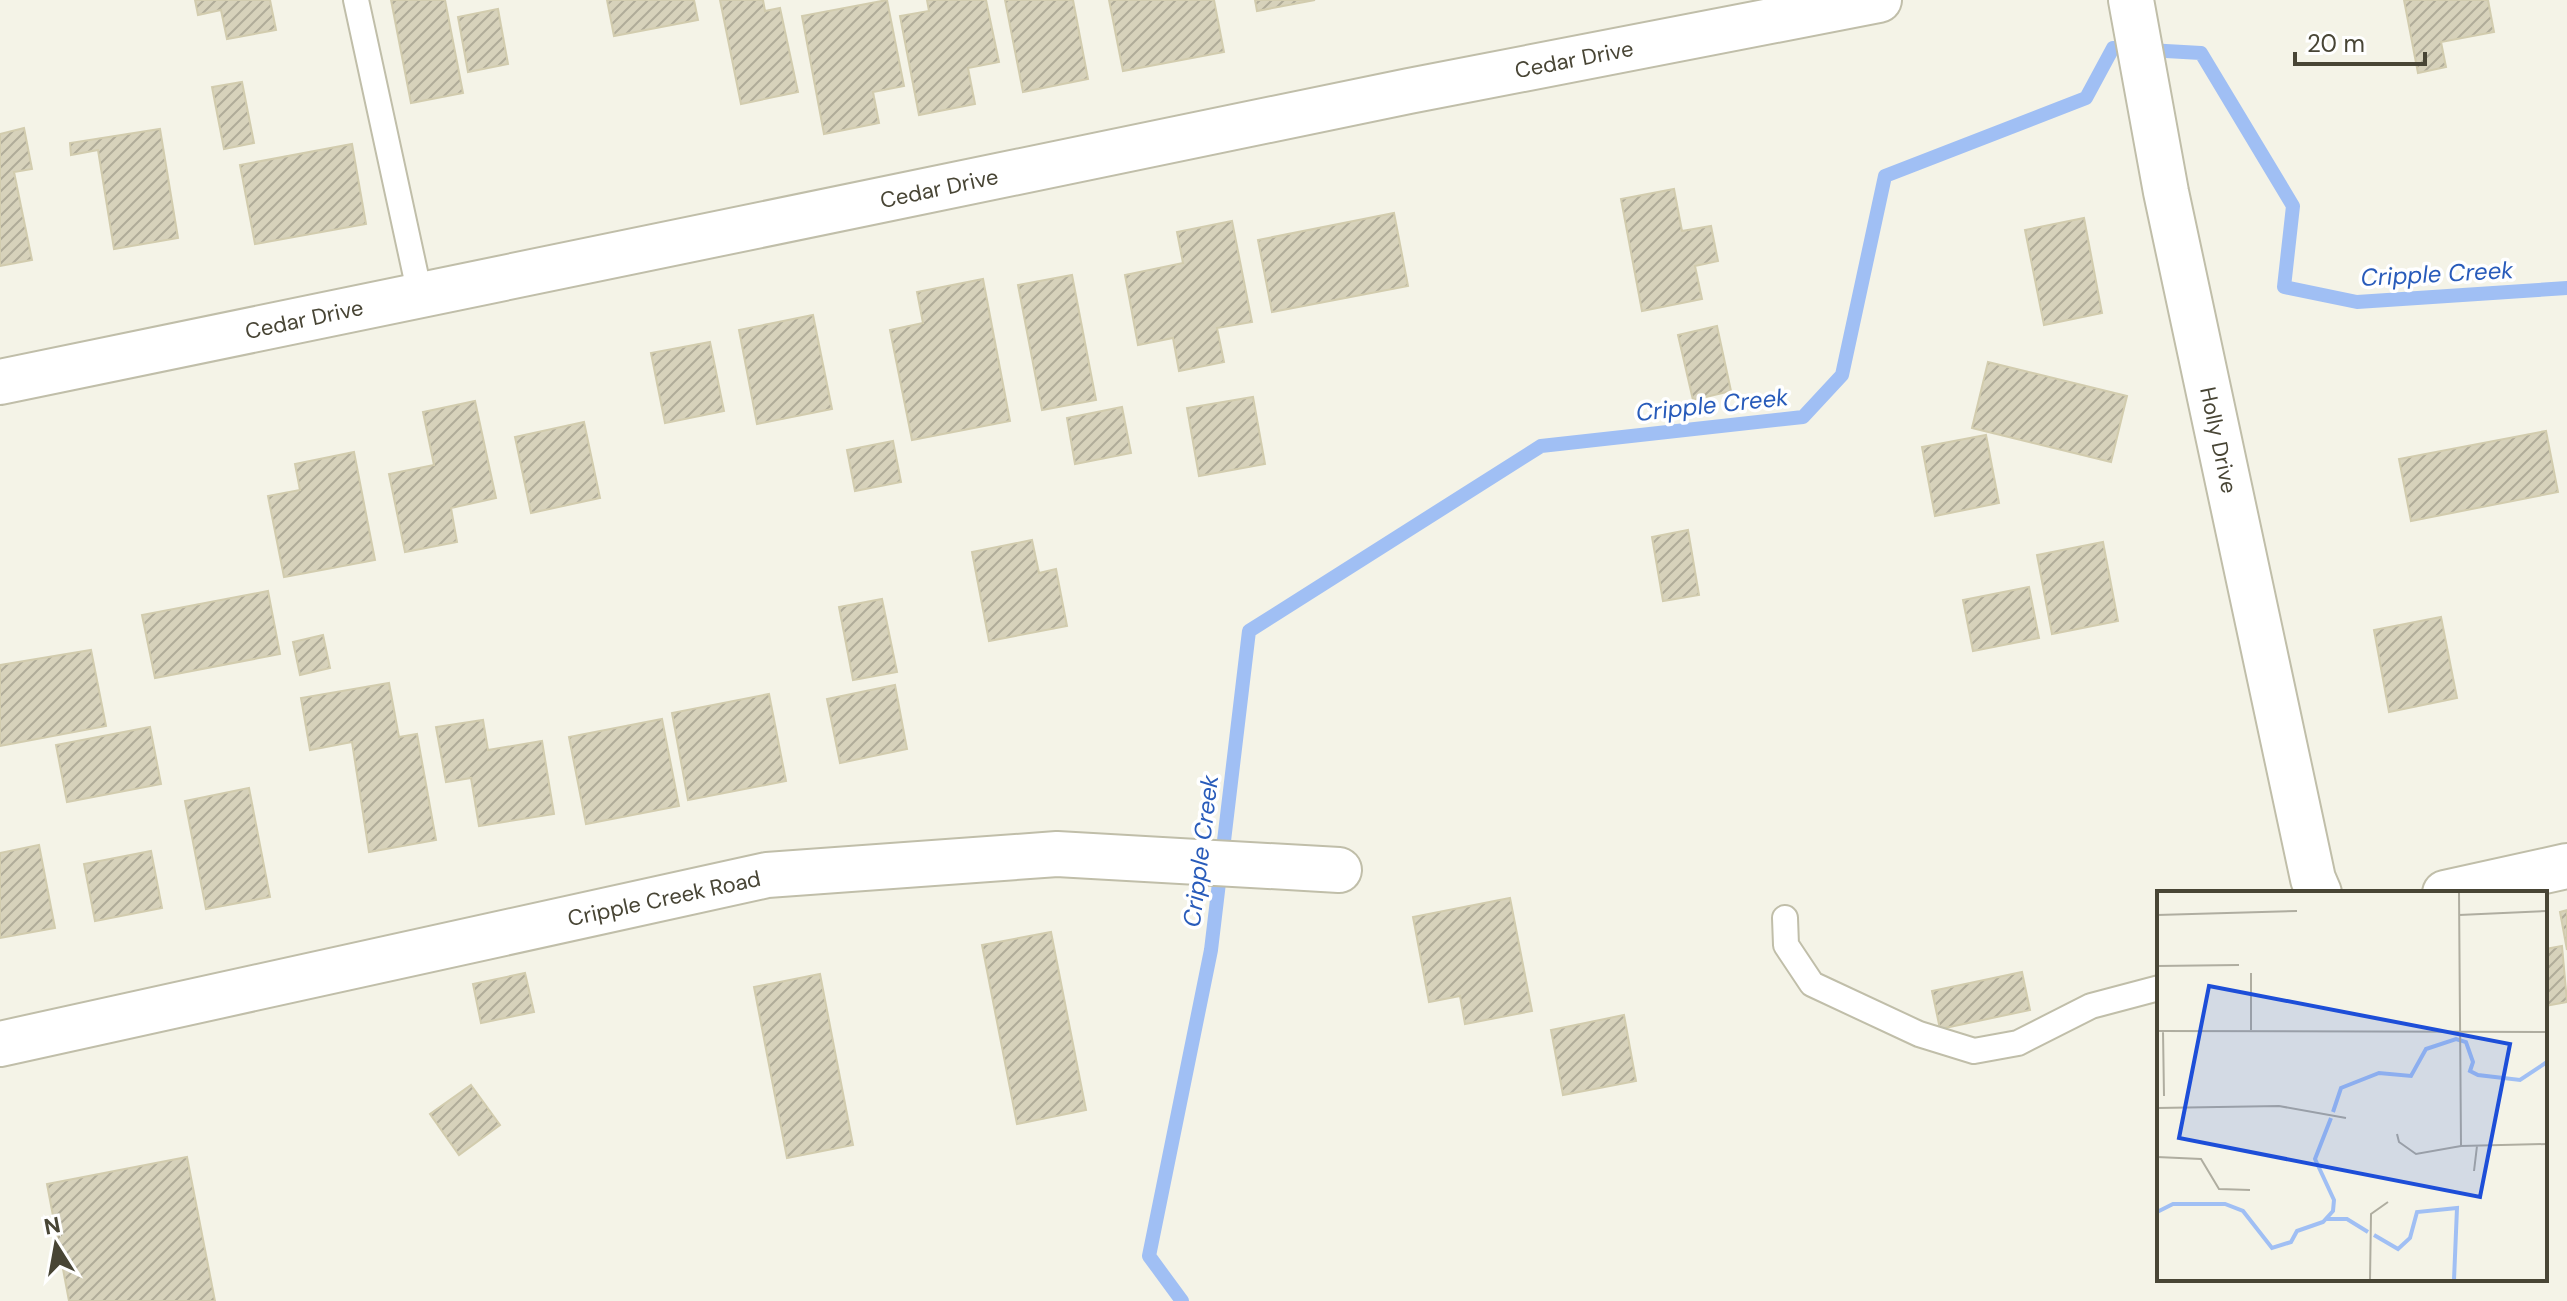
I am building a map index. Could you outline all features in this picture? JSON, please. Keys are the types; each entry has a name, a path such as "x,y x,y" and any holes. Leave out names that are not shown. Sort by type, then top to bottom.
{"street":[{"name":"Cedar Drive","path":"0,382 1409,91 1879,0"},
{"name":"Holly Drive","path":"2133,10 2151,113 2316,886"},
{"name":"Cripple Creek Road","path":"0,1044 767,875 1057,854 1339,870"},
{"path":"2459,891 2567,866"}],"lane":[{"path":"356,0 420,295"},
{"path":"1785,918 1786,945 1812,984 1919,1034 1974,1051 2018,1043 2091,1006 2157,989"}],"building":[{"path":"195,0 270,0 276,30 227,39 221,10 198,15"},
{"path":"391,0 445,0 463,93 411,103"},
{"path":"607,0 694,0 698,20 614,36"},
{"path":"720,0 763,0 765,11 780,8 798,92 741,104"},
{"path":"887,0 904,86 873,92 879,123 824,134 802,16"},
{"path":"927,0 986,0 999,62 968,68 975,104 919,115 900,16 929,11"},
{"path":"1005,0 1073,0 1088,79 1023,92"},
{"path":"1109,0 1214,0 1224,52 1123,71"},
{"path":"1255,0 1315,0 1257,11"},
{"path":"2404,0 2488,0 2494,32 2441,42 2446,67 2418,73"},
{"path":"498,9 508,64 468,72 458,17"},
{"path":"242,82 254,143 224,149 212,87"},
{"path":"24,128 32,169 14,172 32,260 0,266 0,134"},
{"path":"160,129 178,238 114,249 98,150 71,155 70,143"},
{"path":"352,144 366,224 255,244 240,165"},
{"path":"1674,189 1682,231 1711,226 1718,261 1695,266 1702,299 1642,311 1621,199"},
{"path":"1394,213 1408,286 1272,312 1258,240"},
{"path":"2084,218 2102,313 2044,325 2025,230"},
{"path":"1232,221 1252,322 1217,328 1224,362 1179,371 1173,338 1138,345 1125,275 1183,263 1177,232"},
{"path":"1072,275 1096,400 1042,410 1018,285"},
{"path":"983,279 1010,421 912,440 890,330 923,323 917,292"},
{"path":"813,315 832,409 757,424 739,330"},
{"path":"1717,326 1731,391 1693,400 1678,335"},
{"path":"710,342 724,411 665,423 651,353"},
{"path":"1988,362 2127,396 2111,462 1972,428"},
{"path":"1253,397 1265,464 1199,476 1187,408"},
{"path":"475,401 496,498 451,508 457,542 405,552 389,474 434,465 423,412"},
{"path":"1122,407 1131,453 1075,464 1067,418"},
{"path":"584,422 600,498 531,513 515,437"},
{"path":"2546,431 2558,492 2411,521 2399,459"},
{"path":"1986,435 1999,503 1935,516 1922,447"},
{"path":"893,441 901,482 855,491 847,450"},
{"path":"354,452 375,560 284,577 268,496 300,490 295,464"},
{"path":"1688,530 1699,595 1663,601 1652,537"},
{"path":"1032,540 1039,573 1056,569 1067,626 989,641 972,552"},
{"path":"2103,542 2118,621 2052,634 2037,555"},
{"path":"2029,587 2039,638 1973,651 1963,600"},
{"path":"268,591 280,654 155,678 142,615"},
{"path":"882,599 897,672 853,680 839,607"},
{"path":"2441,617 2457,698 2389,712 2374,630"},
{"path":"323,635 330,668 300,675 293,642"},
{"path":"91,650 106,726 0,746 0,665"},
{"path":"389,683 399,737 417,734 436,840 369,852 352,742 310,750 301,698"},
{"path":"895,685 907,749 840,763 827,699"},
{"path":"769,694 786,781 688,800 672,713"},
{"path":"662,719 679,806 586,824 569,737"},
{"path":"483,720 488,750 542,741 554,814 479,826 471,778 446,782 436,727"},
{"path":"150,727 161,784 67,802 56,745"},
{"path":"249,788 270,897 206,909 185,801"},
{"path":"39,845 55,928 0,938 0,853"},
{"path":"151,851 162,908 95,921 84,864"},
{"path":"1510,898 1532,1011 1465,1024 1460,996 1429,1002 1413,917"},
{"path":"2567,910 2567,950 2560,912"},
{"path":"1051,932 1086,1110 1017,1124 982,945"},
{"path":"2562,946 2567,1002 2547,1006 2547,949"},
{"path":"2022,972 2030,1010 1940,1029 1932,991"},
{"path":"525,973 534,1012 481,1023 473,984"},
{"path":"820,974 853,1145 787,1158 754,987"},
{"path":"1624,1015 1636,1081 1563,1095 1551,1030"},
{"path":"471,1085 500,1125 459,1155 430,1114"},
{"path":"187,1157 215,1301 69,1301 47,1184"}],"waterway":[{"name":"Cripple Creek","path":"1182,1301 1149,1256 1211,950 1249,631 1541,446 1803,417 1842,375 1885,176 2086,98 2113,48 2201,53 2293,206 2284,287 2357,302 2567,288"}]}
